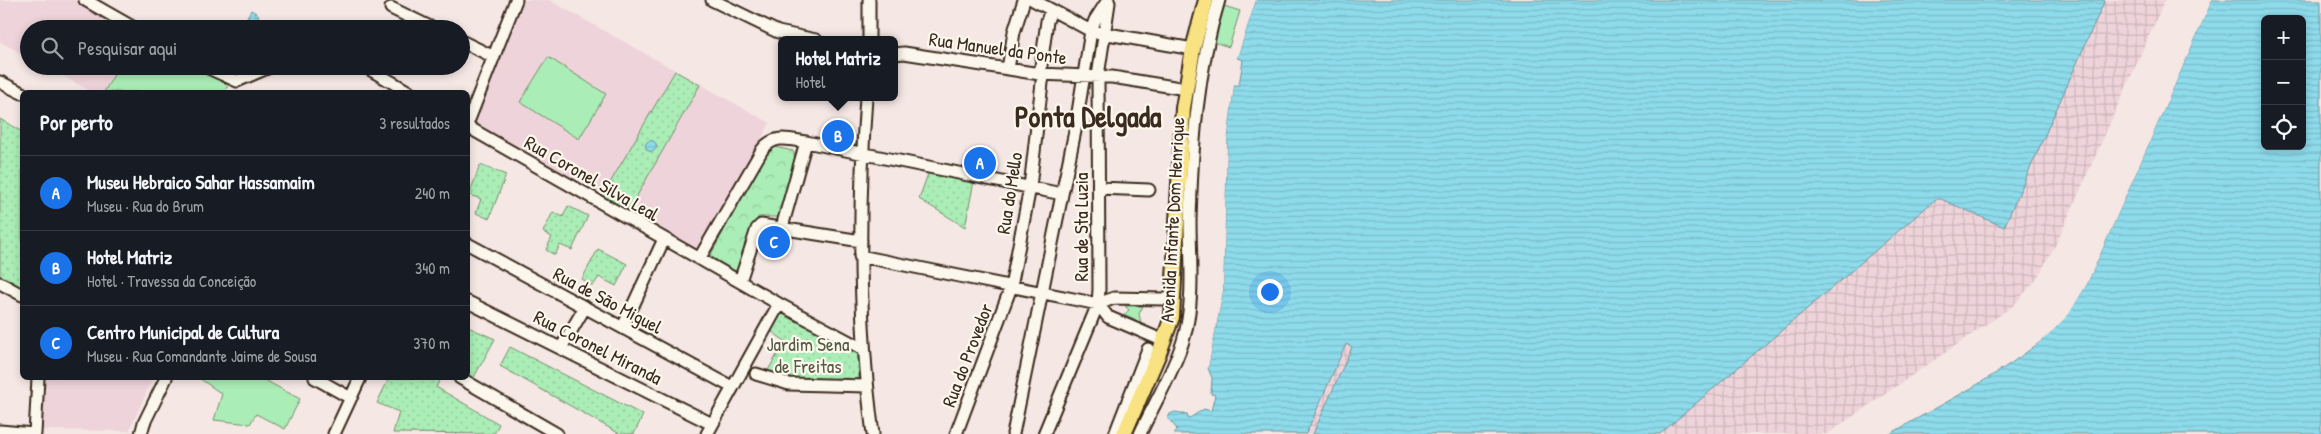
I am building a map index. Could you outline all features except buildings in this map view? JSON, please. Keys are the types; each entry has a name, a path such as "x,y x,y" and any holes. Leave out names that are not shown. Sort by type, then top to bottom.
{"main road":[{"name":"Avenida Infante Dom Henrique","path":"1124,434 1164,341 1172,317 1186,89 1193,49 1206,0"}],"street":[{"path":"84,0 120,20"},
{"path":"470,117 516,0"},
{"path":"712,0 778,32 797,36"},
{"path":"869,0 869,36"},
{"path":"1008,69 1014,32 1024,0"},
{"path":"1033,0 1097,32 1193,49"},
{"path":"1013,434 1075,136 1084,76 1109,0"},
{"name":"Avenida Infante Dom Henrique","path":"1140,434 1183,342 1187,319 1196,110 1206,43 1218,0"},
{"path":"391,8 416,20"},
{"name":"Rua do Mello","path":"1011,287 1030,187 1047,21 1052,10"},
{"name":"Rua de Sta Luzia","path":"1097,32 1098,304"},
{"path":"470,46 494,57"},
{"name":"Rua Manuel da Ponte","path":"898,54 1041,74 1098,76 1186,89"},
{"path":"224,75 237,81"},
{"path":"232,90 237,81 251,75"},
{"path":"380,75 406,90"},
{"path":"0,82 20,92"},
{"path":"866,101 862,153 860,256 863,349 873,434"},
{"name":"Rua Coronel Silva Leal","path":"470,128 778,304 848,343 863,349"},
{"path":"699,259 768,142 781,138 1062,194"},
{"path":"782,228 806,142"},
{"path":"1099,188 1149,190"},
{"path":"740,282 757,229 761,225 861,241"},
{"path":"623,327 664,239"},
{"name":"Rua de São Miguel","path":"470,245 732,387"},
{"path":"860,256 1098,304 1114,298 1163,299 1174,295"},
{"path":"0,283 20,295"},
{"name":"Rua do Provedor","path":"956,434 1011,287"},
{"name":"Rua Coronel Miranda","path":"470,303 561,348 709,429"},
{"path":"709,429 778,304"},
{"path":"1098,304 1108,317 1164,341"},
{"path":"1043,434 1098,304"},
{"path":"561,348 585,307"},
{"name":"Avenida Infante Dom Henrique","path":"1115,434 1148,349"},
{"path":"756,374 789,384 867,386"},
{"path":"0,431 35,434 38,380"},
{"path":"141,434 144,423 165,380"},
{"path":"319,380 347,396 352,396"},
{"path":"334,434 359,380"},
{"path":"463,380 557,434"}],"shaded area":[{"path":"0,0 76,0 111,20 20,20 20,52 0,42"},
{"path":"522,0 549,0 770,123 697,255 470,126"},
{"path":"2105,0 2165,0 2057,242 2036,280 2013,306 1827,434 1660,434 1936,199 1941,199 2004,226"},
{"path":"61,75 114,75 105,90 88,90"},
{"path":"1346,344 1352,347 1313,434 1306,434"},
{"path":"44,380 152,380 129,431 40,430"}],"green space":[{"path":"1224,6 1240,11 1229,47 1214,42"},
{"path":"548,57 606,94 579,139 520,102"},
{"path":"675,71 700,85 626,215 600,200"},
{"path":"114,75 212,75 229,84 225,90 105,90"},
{"path":"0,119 20,131 20,290 0,278"},
{"path":"770,146 793,151 796,163 778,217 758,217 736,272 710,256"},
{"path":"480,165 506,175 489,219 476,213 481,199 470,195"},
{"path":"929,171 974,181 965,227 919,199"},
{"path":"568,206 588,216 572,250 560,245 555,255 546,250 552,237 543,232 553,212 563,217"},
{"path":"598,249 627,264 616,286 599,277 593,286 582,279"},
{"path":"1125,306 1143,306 1139,314 1141,323 1124,315 1129,310"},
{"name":"Jardim Sena de Freitas","path":"780,308 858,354 859,382 793,380 767,372 785,341 768,329"},
{"path":"470,328 495,339 473,379 470,377"},
{"path":"510,347 643,415 634,434 620,434 500,366"},
{"path":"202,380 265,380 300,399 285,429 256,414 250,424 214,420 222,394"},
{"path":"388,380 440,380 436,387 499,424 494,434 393,433 399,412 377,403"}],"water":[{"path":"1256,0 2105,0 2004,227 1941,199 1936,199 1660,434 1313,434 1352,347 1346,344 1306,434 1174,434 1177,429 1168,418 1170,414 1175,412 1187,414 1188,419 1204,409 1211,411 1215,395 1211,394 1212,378 1208,368 1223,291 1227,143 1234,85 1239,85 1243,60 1237,58"},
{"path":"2212,0 2321,0 2321,434 1890,434 1992,376 2048,335 2070,311 2087,284"},
{"path":"251,10 259,15 256,20 245,20"},
{"path":"651,140 657,146 651,152 645,146"}],"pier":[{"path":"1254,0 1256,0 1237,58 1235,58"},
{"path":"2209,0 2212,0 2087,284 2069,314 2049,335 2020,356 1982,381 1887,434 2018,354 2047,333 2067,313 2085,283"},
{"path":"1231,84 1234,85 1227,143 1223,291 1208,368 1206,366 1221,290 1225,143"}],"place":[{"name":"Hotel Matriz","path":"838,136"},
{"name":"Museu Hebraico Sahar Hassamaim","path":"980,163"},
{"name":"Centro Municipal de Cultura","path":"774,242"}],"district":[{"name":"Ponta Delgada","path":"1088,116"}]}
